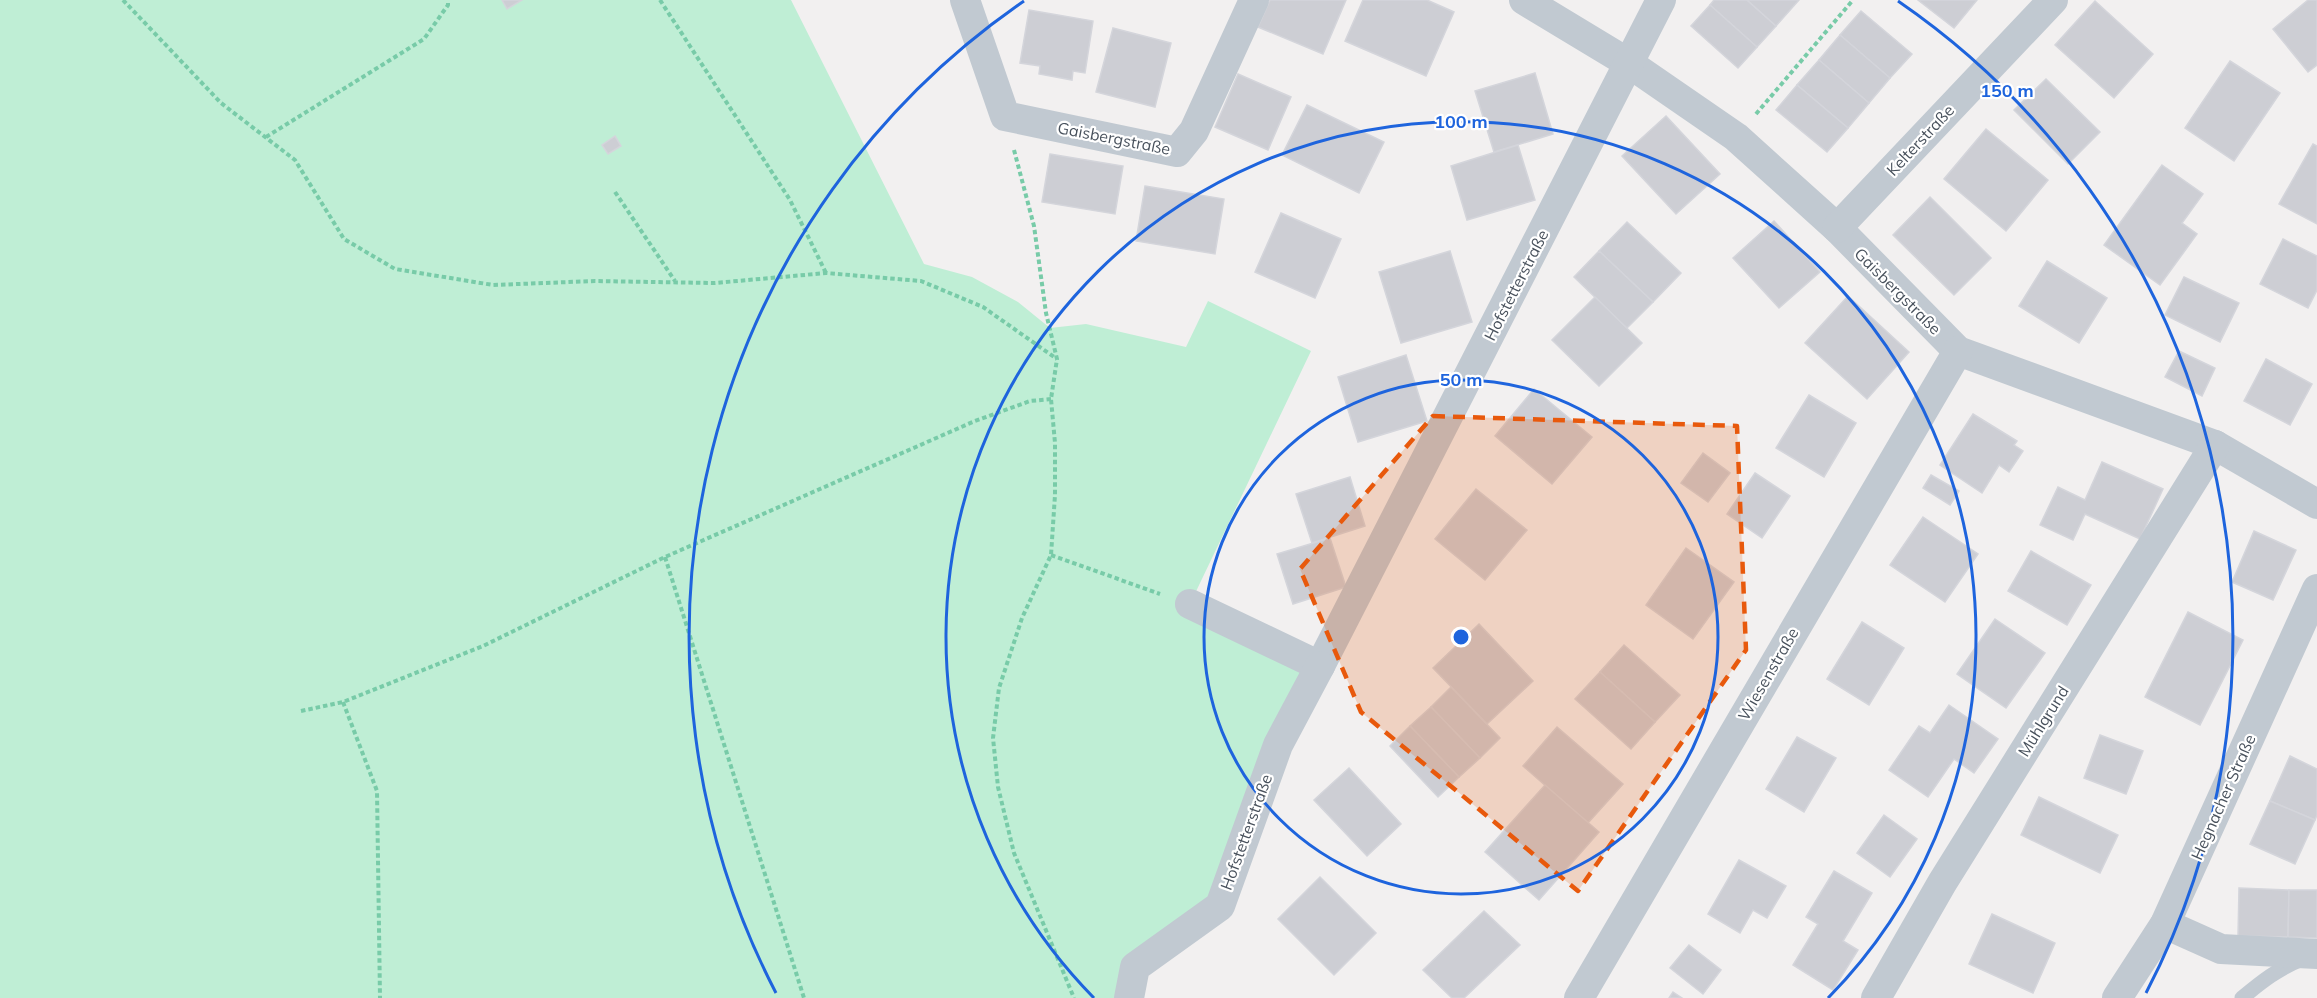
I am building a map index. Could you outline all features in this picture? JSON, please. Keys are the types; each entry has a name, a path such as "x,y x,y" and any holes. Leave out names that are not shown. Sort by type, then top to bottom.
{"street":[{"path":"965,0 1005,116"},
{"name":"Gaisbergstraße","path":"1005,116 1177,152 1194,131 1254,0"},
{"name":"Gaisbergstraße","path":"1524,0 1630,64 1736,137 1837,228 1958,351 2215,446 2317,504"},
{"name":"Hofstetterstraße","path":"1129,998 1135,967 1220,906 1278,745 1661,0"},
{"name":"Kelterstraße","path":"1837,228 2053,0"},
{"name":"Wiesenstraße","path":"1579,998 1958,351"},
{"name":"Mühlgrund","path":"1876,998 1942,884 2215,446"},
{"name":"Hegnacher Straße","path":"2116,998 2165,924 2317,589"},
{"path":"1190,604 1320,666"},
{"path":"2165,924 2222,950 2317,954"}],"lane":[{"path":"2242,998 2263,980 2287,965 2317,954"}],"path":[{"path":"123,0 221,103 296,160 344,239 395,269 493,285 596,281 715,283 826,273 921,281 984,307 1057,359"},
{"path":"266,137 424,39 448,5 448,0"},
{"path":"660,0 790,200 826,273"},
{"path":"1736,137 1854,0"},
{"path":"1005,116 1034,226 1046,313 1057,359 1051,399 1055,443 1055,495 1051,555 1022,618 1002,678 993,738 998,787 1014,853 1074,998"},
{"path":"615,192 676,282"},
{"path":"301,711 344,702 483,646 665,557 975,421 1029,401 1051,399"},
{"path":"1051,555 1190,604"},
{"path":"665,557 804,998"},
{"path":"344,702 377,791 380,998"}],"highlighted area":[{"path":"1433,416 1737,426 1746,650 1578,891 1361,712 1300,569"}],"green space":[{"path":"0,0 791,0 924,264 972,277 1018,302 1050,328 1086,324 1186,347 1208,301 1311,351 1190,604 1320,666 1220,906 1135,967 1127,998 0,998"}],"building":[{"path":"502,0 522,0 507,9"},
{"path":"1270,0 1346,0 1323,54 1258,27"},
{"path":"1363,0 1427,0 1454,12 1426,76 1345,41"},
{"path":"1714,0 1747,0 1776,26 1757,47 1710,5"},
{"path":"1747,0 1799,0 1776,26"},
{"path":"1918,0 1977,0 1954,28"},
{"path":"2308,0 2317,0 2317,65 2308,72 2273,29"},
{"path":"2095,1 2153,54 2114,98 2055,45"},
{"path":"1710,5 1757,47 1738,68 1691,26"},
{"path":"1029,10 1093,21 1085,73 1073,71 1072,80 1039,74 1040,66 1020,63"},
{"path":"1861,11 1912,54 1890,78 1840,35"},
{"path":"1113,28 1171,43 1155,107 1096,92"},
{"path":"1840,35 1890,78 1869,103 1819,60"},
{"path":"1819,60 1869,103 1848,128 1797,85"},
{"path":"2230,61 2280,93 2234,161 2185,128"},
{"path":"1535,73 1553,134 1494,152 1475,91"},
{"path":"1238,74 1291,97 1268,150 1215,127"},
{"path":"2046,79 2100,132 2068,164 2014,110"},
{"path":"1797,85 1848,128 1827,152 1776,110"},
{"path":"1307,105 1384,142 1359,193 1282,155"},
{"path":"1666,116 1720,174 1676,214 1622,156"},
{"path":"1986,129 2048,180 2006,231 1944,179"},
{"path":"615,136 621,146 608,154 602,145"},
{"path":"2313,144 2317,146 2317,224 2279,204"},
{"path":"1518,145 1535,200 1467,220 1451,166"},
{"path":"1050,154 1123,166 1115,214 1042,202"},
{"path":"2162,165 2203,194 2182,223 2197,234 2160,285 2104,245"},
{"path":"1145,186 1224,199 1215,254 1136,241"},
{"path":"1930,197 1991,258 1954,295 1893,235"},
{"path":"1281,213 1341,239 1315,298 1255,272"},
{"path":"1774,221 1820,272 1779,308 1733,258"},
{"path":"1627,222 1681,273 1653,302 1599,251"},
{"path":"2283,239 2317,256 2317,290 2308,308 2260,284"},
{"path":"1450,251 1472,322 1401,343 1379,272"},
{"path":"1599,251 1653,302 1627,328 1574,277"},
{"path":"2047,261 2107,298 2079,343 2019,306"},
{"path":"2184,277 2239,303 2220,342 2165,315"},
{"path":"1848,296 1909,352 1867,399 1805,343"},
{"path":"1595,297 1642,343 1599,386 1552,340"},
{"path":"2179,351 2215,368 2202,396 2165,377"},
{"path":"1406,355 1427,421 1358,442 1338,377"},
{"path":"2266,359 2312,384 2290,425 2244,401"},
{"path":"1534,389 1592,437 1552,484 1495,436"},
{"path":"1809,395 1856,423 1824,477 1776,448"},
{"path":"1973,414 2017,441 2014,445 2023,451 2009,472 1999,465 1982,493 1940,465"},
{"path":"1703,453 1730,473 1708,502 1681,483"},
{"path":"2102,462 2163,489 2140,539 2085,514 2073,540 2040,525 2058,487 2085,500"},
{"path":"1755,473 1790,496 1762,538 1727,514"},
{"path":"1931,475 1959,491 1950,505 1923,488"},
{"path":"1350,477 1365,526 1312,543 1296,494"},
{"path":"1476,489 1527,530 1485,580 1435,539"},
{"path":"1923,517 1978,554 1945,602 1890,565"},
{"path":"2254,531 2296,550 2273,600 2232,582"},
{"path":"1330,538 1346,587 1293,604 1277,554"},
{"path":"1686,548 1734,582 1693,639 1646,605"},
{"path":"2031,551 2091,585 2067,625 2008,591"},
{"path":"2188,612 2243,640 2200,725 2145,697"},
{"path":"1995,619 2045,653 2006,708 1957,674"},
{"path":"1862,622 1904,648 1869,705 1827,679"},
{"path":"1479,624 1533,681 1487,724 1433,668"},
{"path":"1624,645 1680,695 1655,722 1600,672"},
{"path":"1600,672 1655,722 1631,749 1575,699"},
{"path":"1451,687 1500,738 1480,758 1431,707"},
{"path":"1949,705 1998,739 1974,773 1954,759 1928,797 1889,770 1919,726 1930,733"},
{"path":"1431,707 1480,758 1459,777 1410,726"},
{"path":"1410,726 1459,777 1438,797 1390,746"},
{"path":"1557,727 1623,784 1588,823 1523,766"},
{"path":"2100,735 2143,751 2126,794 2084,778"},
{"path":"1797,737 1836,758 1804,812 1766,789"},
{"path":"2290,756 2317,769 2317,815 2315,820 2270,801"},
{"path":"1349,768 1401,824 1367,856 1314,800"},
{"path":"1545,785 1599,832 1539,900 1485,852"},
{"path":"2039,797 2118,835 2100,873 2021,835"},
{"path":"2270,801 2315,820 2295,864 2250,844"},
{"path":"1884,815 1917,839 1890,877 1857,853"},
{"path":"1739,860 1786,886 1767,918 1753,910 1740,933 1708,914"},
{"path":"1834,871 1872,893 1843,941 1858,950 1833,990 1793,965 1818,924 1806,917"},
{"path":"1320,877 1376,933 1334,975 1278,919"},
{"path":"2239,888 2289,890 2288,937 2238,936"},
{"path":"2289,890 2317,890 2317,938 2288,937"},
{"path":"1484,911 1520,945 1464,998 1452,998 1423,970"},
{"path":"1992,914 2055,943 2033,993 1969,964"},
{"path":"1689,945 1721,970 1703,994 1670,968"},
{"path":"1673,992 1682,998 1669,998"}]}
